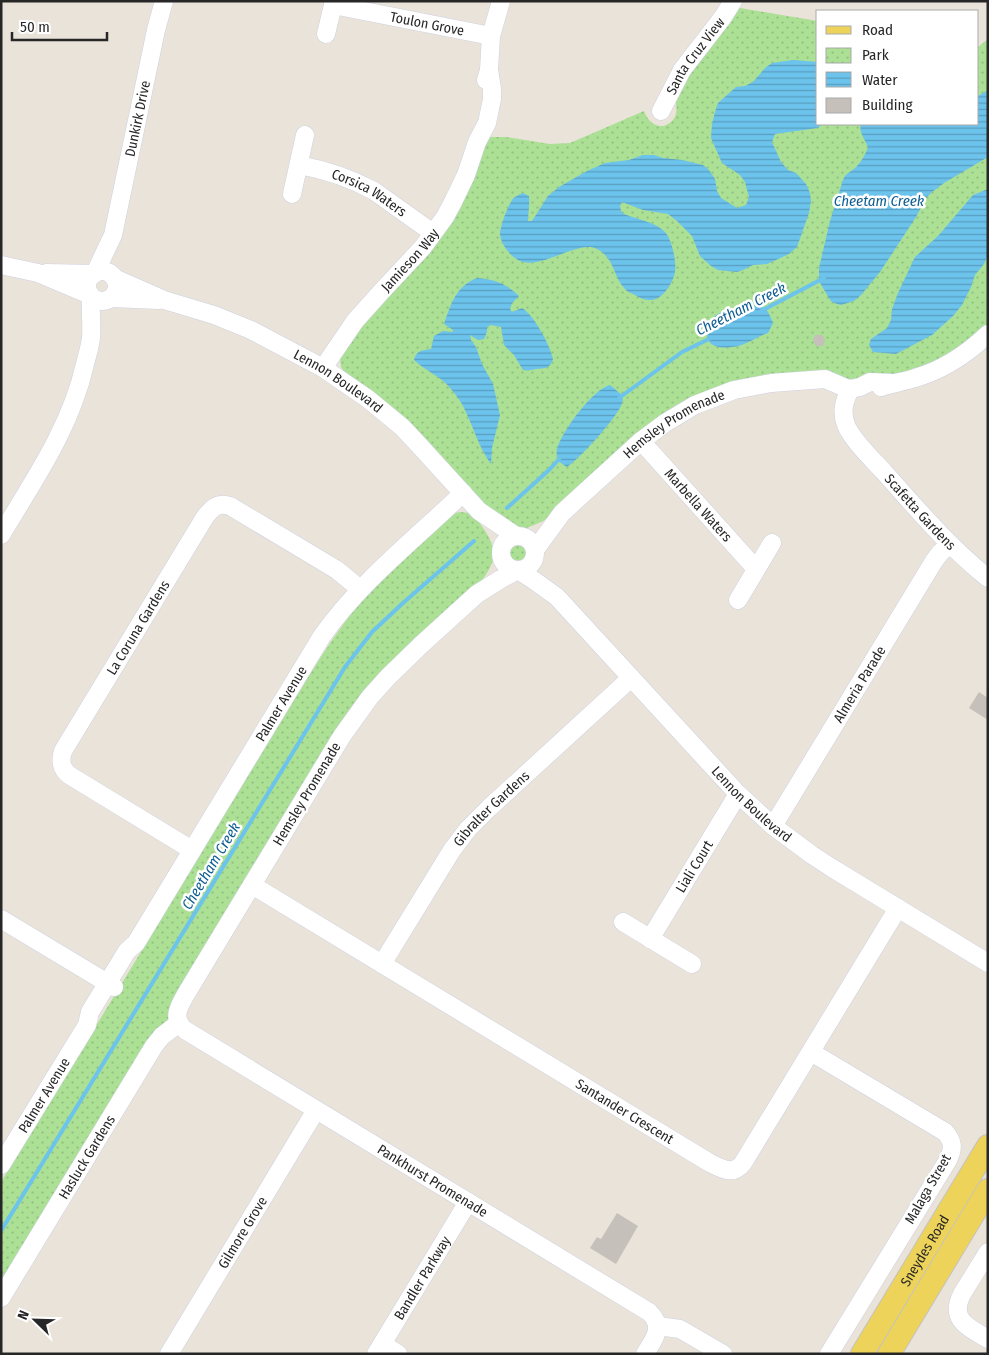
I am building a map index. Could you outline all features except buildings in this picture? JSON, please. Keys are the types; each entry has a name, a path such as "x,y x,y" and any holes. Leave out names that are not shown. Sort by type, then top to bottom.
{"main road":[{"name":"Sneydes Road","path":"862,1354 988,1146"},
{"name":"Sneydes Road","path":"889,1354 988,1190"}],"street":[{"name":"Dunkirk Drive","path":"114,277 113,236 156,30 164,1"},
{"name":"Jamieson Way","path":"323,368 361,314 415,258 434,234 460,189 477,142 487,123 490,110 492,89 489,70 491,36 501,1"},
{"name":"Santa Cruz View","path":"661,111 682,70 724,17 733,1"},
{"name":"Toulon Grove","path":"326,34 333,3 491,36"},
{"path":"292,194 305,135"},
{"name":"Corsica Waters","path":"299,165 332,173 374,191 434,234"},
{"name":"Dunkirk Drive","path":"95,274 113,236"},
{"path":"1,265 38,273 95,274 104,272 114,277 117,288 116,293 110,299 90,339"},
{"path":"38,273 100,301 110,299"},
{"path":"1,535 47,459 67,418 80,385 90,339 91,296 88,284 90,278 95,274"},
{"name":"Lennon Boulevard","path":"114,277 164,300 214,315 251,330 323,368 368,399 418,444 479,511 501,552"},
{"name":"Lennon Boulevard","path":"110,299 164,300"},
{"path":"850,396 860,387 870,382 892,383 915,378 940,368 986,341"},
{"name":"Hemsley Promenade","path":"518,536 536,529 562,513 641,441 665,423 680,413 712,398 755,385 825,379 846,388 850,396"},
{"name":"Scafetta Gardens","path":"850,396 843,413 846,426 857,442 964,559 988,578"},
{"name":"Marbella Waters","path":"641,441 756,568"},
{"name":"Palmer Avenue","path":"1,1165 87,1024 97,1016 111,985 135,952 136,943 334,619 360,589 463,493"},
{"name":"La Coruna Gardens","path":"192,850 69,775 63,768 61,760 64,751 205,517 216,506 222,504 230,506 337,570 360,589"},
{"name":"Lennon Boulevard","path":"479,511 518,536"},
{"name":"Hemsley Promenade","path":"535,553 562,513"},
{"path":"518,536 530,542 535,553 533,561 529,566 518,570 505,565 501,552 505,542 518,536"},
{"path":"738,600 772,543"},
{"name":"Almeria Parade","path":"773,826 934,561 950,544"},
{"name":"Hemsley Promenade","path":"478,594 498,561 501,552"},
{"name":"Lennon Boulevard","path":"535,553 557,598"},
{"name":"Lennon Boulevard","path":"518,570 557,598 738,794 773,826 812,855 988,962"},
{"name":"Hemsley Promenade","path":"179,1023 177,1010 342,736 366,702 402,664 478,594 518,570"},
{"name":"Gibralter Gardens","path":"382,964 442,864 468,829 500,797 631,678"},
{"name":"Liali Court","path":"650,939 738,794"},
{"name":"Santander Crescent","path":"252,885 710,1163 727,1171 738,1168 743,1163 898,908"},
{"path":"1,919 111,985"},
{"path":"622,922 692,964"},
{"name":"Pankhurst Promenade","path":"179,1023 185,1030 645,1309 654,1317 658,1326"},
{"name":"Hasluck Gardens","path":"1,1298 154,1046 162,1036 179,1023"},
{"name":"Malaga Street","path":"811,1052 945,1132 952,1144 948,1160 829,1354"},
{"name":"Gilmore Grove","path":"169,1354 316,1110"},
{"name":"Bandler Parkway","path":"379,1349 468,1202"},
{"path":"988,1252 959,1301 958,1314 962,1322 988,1339"},
{"path":"645,1354 655,1337 658,1326 680,1329 723,1354"},
{"path":"379,1349 398,1354"}],"green space":[{"path":"734,7 816,21 816,125 979,125 979,46 988,39 988,327 965,348 902,376 722,389 543,521 524,528 506,525 346,375 341,367 340,358 350,340 374,310 487,137 506,137 550,144 570,143 644,111 648,119 654,124 658,126 667,125 676,114 677,90"},
{"path":"454,513 469,513 473,516 490,539 494,556 487,572 477,587 401,657 172,1007 167,1022 26,1248 20,1249 9,1267 10,1273 1,1285 1,1182 333,638 359,604 393,568"},
{"path":"518,544 524,547 527,553 524,559 518,562 512,559 509,553 512,547"}],"water":[{"path":"793,60 816,62 816,125 821,125 818,128 775,134 772,142 781,162 788,170 796,173 806,184 810,193 809,213 797,247 789,254 767,264 753,265 737,272 718,270 700,256 692,236 668,214 643,210 622,202 620,206 624,214 661,228 668,235 672,246 675,260 673,280 658,298 645,300 626,290 618,279 611,262 597,249 589,247 580,248 539,262 529,263 517,259 504,246 500,234 501,227 509,205 516,196 523,193 529,196 528,221 532,221 548,196 559,187 605,163 629,160 643,155 654,155 703,165 715,179 717,191 721,198 737,208 746,205 749,197 745,182 740,175 722,163 711,138 712,124 718,103 736,87 745,86 753,82 772,63"},
{"name":"Cheetam Creek","path":"988,90 988,157 932,192 926,198 916,217 880,272 861,295 854,301 841,305 834,303 830,300 819,281 819,268 830,221 843,180 859,164 868,148 861,133 861,125 979,125 979,95"},
{"path":"988,189 988,255 984,264 975,275 962,305 932,335 896,354 873,352 869,345 871,339 887,328 898,293 915,257 938,236 973,195"},
{"path":"477,278 500,283 519,296 512,303 510,309 512,312 522,308 527,312 545,339 553,359 547,367 523,370 514,355 504,345 501,327 491,325 487,327 484,339 478,340 470,335 493,384 500,415 492,448 491,464 458,398 447,384 414,360 420,352 431,349 434,336 443,331 453,332 444,324 455,296 470,281"},
{"path":"753,305 764,308 768,312 773,323 768,333 746,343 727,348 710,343 707,332 713,318 727,310"},
{"path":"610,385 622,395 623,401 619,409 598,437 567,467 558,461 557,450 560,441 571,422 587,402 603,388"}],"waterway":[{"name":"Cheetham Creek","path":"761,311 824,278"},
{"name":"Cheetham Creek","path":"619,398 682,352 711,338"},
{"name":"Cheetham Creek","path":"507,508 560,458"},
{"name":"Cheetham Creek","path":"1,1231 345,667 372,632 474,541"}]}
